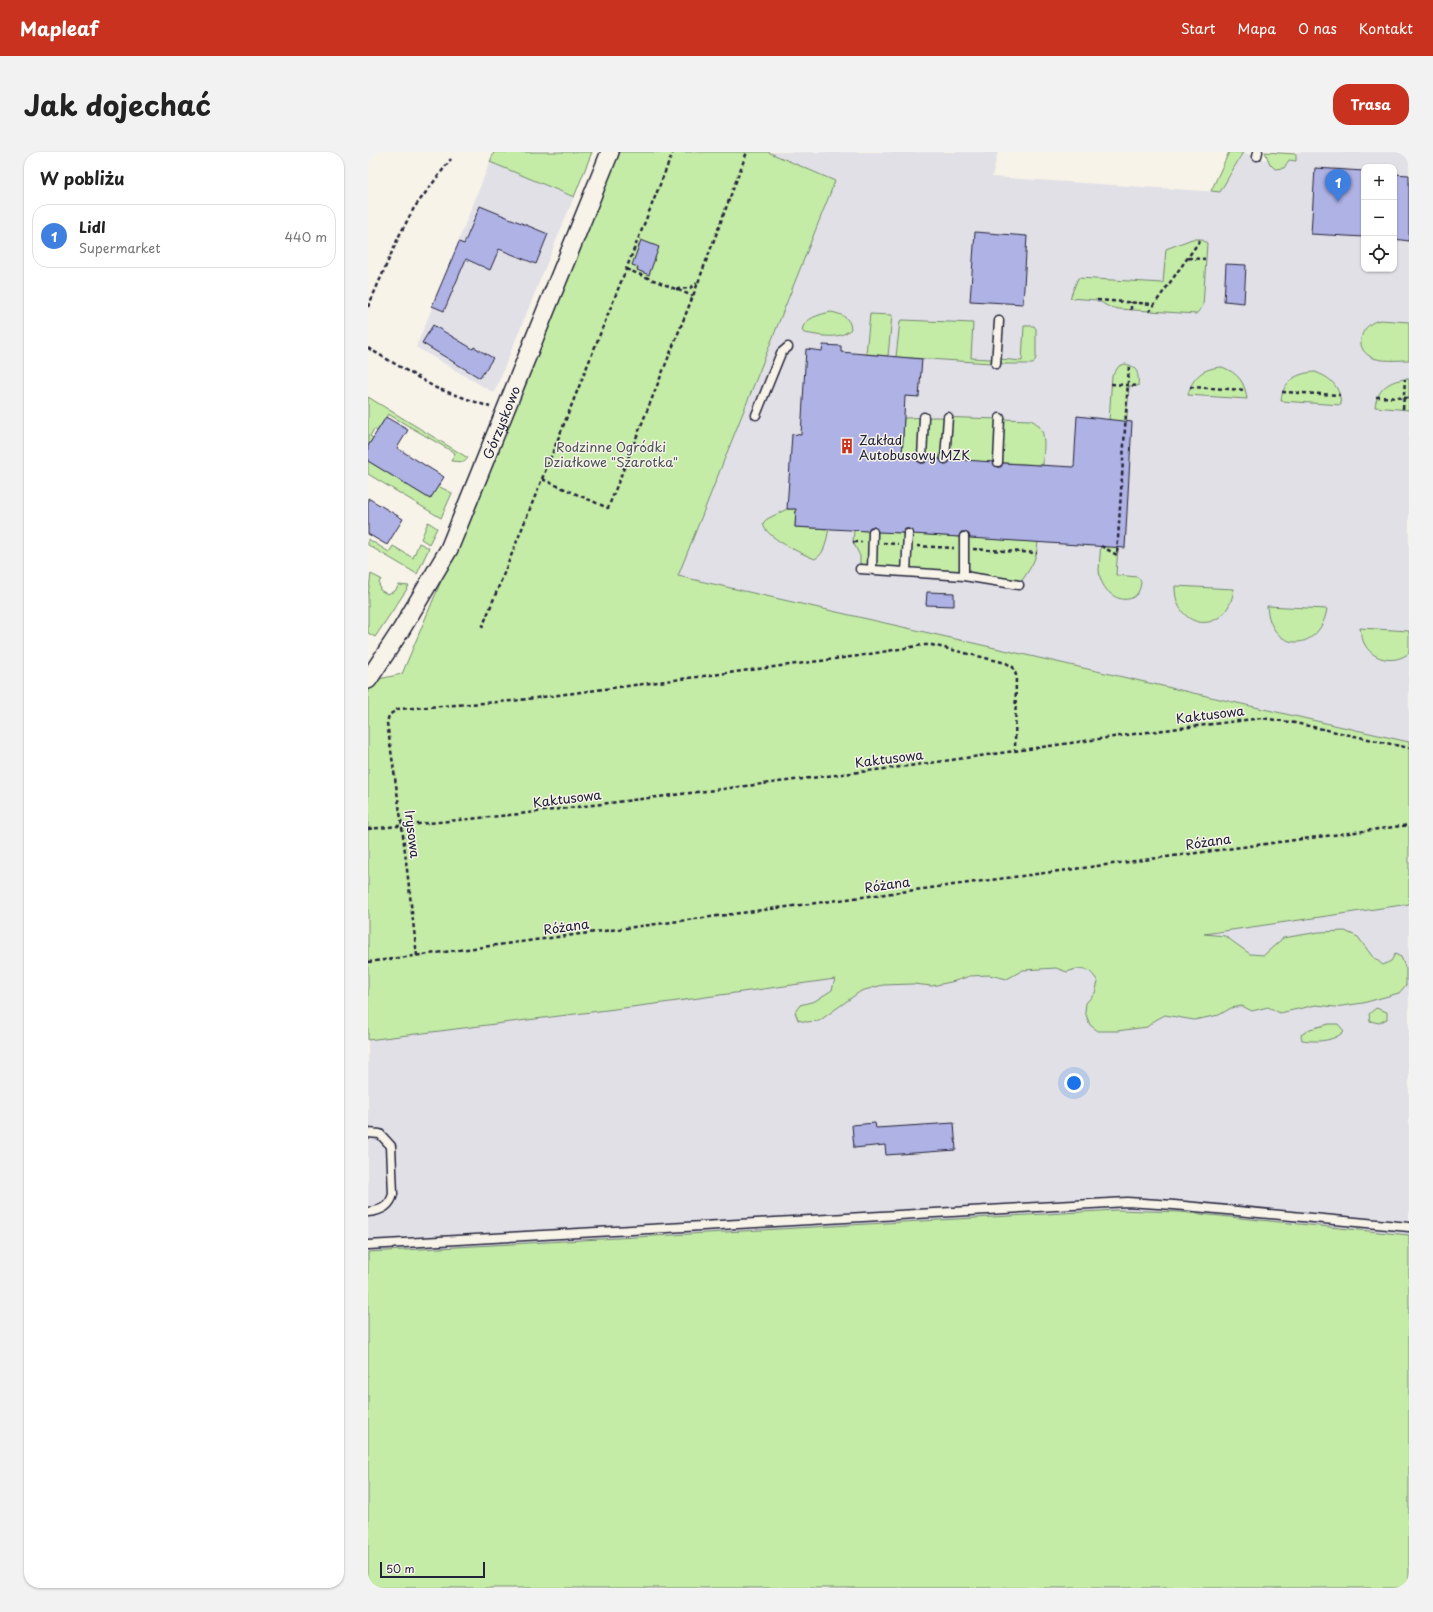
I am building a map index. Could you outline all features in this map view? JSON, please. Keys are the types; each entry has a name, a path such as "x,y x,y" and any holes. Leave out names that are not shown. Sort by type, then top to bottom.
{"street":[{"name":"Górzyskowo","path":"368,680 401,630 449,549 494,410 610,152"}],"lane":[{"path":"996,364 998,321"},
{"path":"756,415 781,353 788,347"},
{"path":"922,458 924,417"},
{"path":"945,459 948,417"},
{"path":"998,462 1000,418"},
{"path":"872,570 873,532"},
{"path":"906,572 908,534"},
{"path":"964,537 964,576"},
{"path":"860,569 964,576 1020,585"},
{"path":"368,1133 380,1134 391,1146 393,1194 392,1199 385,1207 368,1212"},
{"path":"368,1245 1127,1202 1174,1205 1409,1228"}],"path":[{"path":"482,628 673,152"},
{"path":"542,479 608,508 698,283 747,152"},
{"path":"368,307 402,230 414,208 451,159"},
{"path":"1149,312 1201,239"},
{"path":"1188,258 1205,259"},
{"path":"626,269 692,296"},
{"path":"674,289 690,288 698,283"},
{"path":"1097,300 1155,304"},
{"path":"1131,302 1131,310"},
{"path":"368,348 436,388 494,410"},
{"path":"1101,546 1117,555 1130,365"},
{"path":"1403,409 1405,379"},
{"path":"1111,384 1138,386"},
{"path":"1190,387 1246,390"},
{"path":"1282,392 1340,395"},
{"path":"1376,397 1409,398"},
{"path":"853,542 1037,553"},
{"name":"Irysowa","path":"417,956 402,826 387,723 389,715 398,709 512,701 611,687 759,670 932,645 1006,663 1013,667 1016,675 1015,750"},
{"name":"Kaktusowa","path":"368,829 520,814 916,765 1015,750 1262,718 1295,723 1409,748"},
{"name":"Różana","path":"368,962 1409,825"}],"shaded area":[{"path":"768,152 998,152 992,177 1220,192 1243,152 1263,159 1295,161 1296,152 1409,152 1409,742 678,576 835,181"},
{"path":"490,162 574,197 494,393 416,347 459,243 458,242"},
{"path":"1409,904 1409,1588 368,1588 368,1040"}],"green space":[{"path":"494,152 592,152 574,197 490,162"},
{"name":"Rodzinne Ogródki Działkowe \"Szarotka\"","path":"618,152 768,152 835,181 678,576 1409,742 1409,904 1204,934 1225,936 1250,954 1264,955 1283,938 1319,932 1345,931 1358,937 1372,956 1383,965 1391,961 1395,954 1401,957 1406,969 1406,985 1399,993 1363,1003 1335,1007 1316,1005 1280,1013 1268,1007 1252,1011 1242,1006 1231,1008 1219,1015 1194,1020 1165,1015 1147,1027 1117,1031 1098,1031 1090,1025 1085,1012 1086,1003 1095,993 1098,982 1095,977 1092,973 1085,969 1077,969 1067,972 1056,968 1023,970 1007,979 989,975 970,976 932,986 913,984 883,985 861,991 819,1021 806,1022 798,1020 795,1012 800,1005 815,1001 832,990 835,979 663,1003 368,1040 368,690 374,680 402,674"},
{"path":"1229,152 1243,152 1220,192 1211,191"},
{"path":"1265,152 1296,154 1296,161 1289,160 1284,168 1275,169 1270,164"},
{"path":"1192,239 1201,239 1207,243 1203,306 1196,314 1119,309 1109,307 1097,300 1070,298 1078,278 1163,283 1166,249"},
{"path":"831,312 847,319 851,329 846,333 835,336 822,336 804,333 802,330 806,322 818,315"},
{"path":"870,314 892,315 888,356 866,354"},
{"path":"1380,320 1409,322 1409,360 1380,360 1375,359 1365,353 1361,342 1364,330 1374,322"},
{"path":"900,321 973,323 971,358 991,359 991,363 896,357"},
{"path":"1024,326 1034,326 1036,329 1036,358 1033,364 1002,364 1000,359 1022,361"},
{"path":"1125,364 1133,367 1137,372 1138,386 1129,386 1116,575 1138,577 1141,581 1139,590 1134,596 1128,599 1120,599 1106,589 1101,581 1099,570 1112,376 1119,366"},
{"path":"1222,367 1228,369 1240,379 1247,399 1188,395 1192,383 1199,375 1209,369"},
{"path":"1315,372 1326,377 1334,384 1339,393 1341,405 1281,401 1284,388 1292,379 1302,374"},
{"path":"1409,379 1409,410 1375,407 1378,396 1384,387 1393,382"},
{"path":"368,397 468,458 464,462 451,461 455,453 388,414 377,431 374,429 370,436 373,438 368,446"},
{"path":"936,417 1031,420 1037,424 1043,433 1043,465 902,457 904,418"},
{"path":"368,461 430,499 438,486 452,493 441,518 368,474"},
{"path":"787,509 796,509 795,527 829,529 823,550 815,559 784,544 770,534 765,528 763,523 767,519"},
{"path":"428,522 437,528 429,544 421,539"},
{"path":"854,530 1038,542 1034,560 1019,585 860,569 860,556 853,542"},
{"path":"368,539 389,552 393,546 413,558 419,543 429,548 417,574 368,545"},
{"path":"371,574 381,579 379,583 380,590 387,594 395,591 399,585 409,586 375,637 368,633 368,594"},
{"path":"1175,586 1234,589 1229,604 1222,615 1212,621 1202,622 1191,619 1183,612 1177,601"},
{"path":"1267,606 1327,609 1322,624 1315,634 1305,640 1295,642 1285,639 1277,632 1270,621"},
{"path":"1360,628 1409,631 1409,653 1403,657 1390,660 1378,657 1368,649 1364,643"},
{"path":"1376,1008 1387,1012 1387,1019 1379,1023 1370,1021 1369,1014"},
{"path":"1329,1024 1338,1024 1344,1031 1340,1035 1330,1039 1319,1041 1302,1040 1301,1035 1310,1029"},
{"path":"1117,1210 1180,1212 1409,1235 1409,1588 368,1588 368,1252"}],"building":[{"path":"1315,168 1361,171 1361,237 1311,234"},
{"path":"1397,174 1409,175 1409,241 1397,239"},
{"path":"480,206 548,234 536,264 499,249 490,270 466,259 444,311 432,306 459,242 464,244"},
{"path":"975,232 1027,236 1023,304 970,301"},
{"path":"641,240 659,247 649,275 637,270 638,267 632,265"},
{"path":"1226,264 1246,265 1244,303 1224,301"},
{"path":"433,325 473,349 474,347 493,358 480,378 422,343"},
{"name":"Zakład Autobusowy MZK","path":"823,345 841,346 841,352 922,359 919,397 905,396 902,457 917,457 917,461 921,463 925,463 928,458 940,459 942,463 945,464 950,459 993,462 997,467 1001,467 1003,463 1074,467 1077,416 1132,422 1125,548 970,538 969,534 964,532 961,532 959,537 913,534 909,529 905,529 903,533 878,532 874,527 870,527 868,531 795,527 796,509 787,509 792,434 801,435 806,349 822,351"},
{"path":"386,417 408,430 397,448 444,477 430,499 368,461 368,446"},
{"path":"368,498 403,519 387,545 368,534"},
{"path":"927,592 954,593 954,606 926,605"},
{"path":"875,1123 876,1128 954,1123 956,1150 886,1155 885,1145 854,1148 852,1125"}],"place":[{"name":"Lidl","path":"1338,202"},
{"name":"Zakład Autobusowy MZK","path":"847,446"}]}
